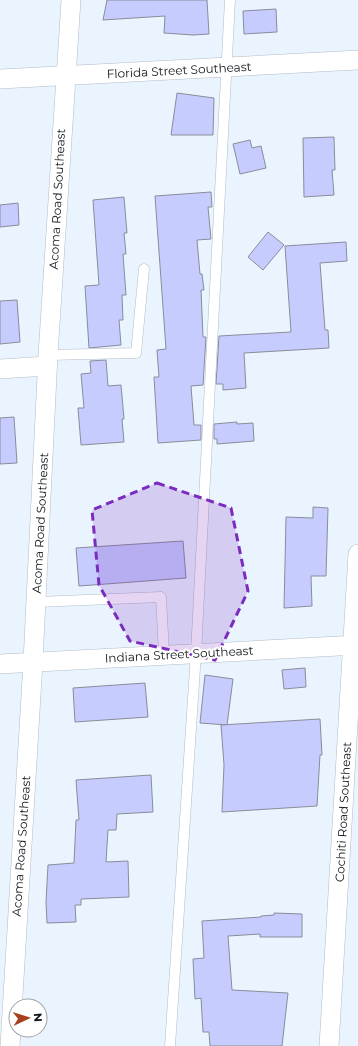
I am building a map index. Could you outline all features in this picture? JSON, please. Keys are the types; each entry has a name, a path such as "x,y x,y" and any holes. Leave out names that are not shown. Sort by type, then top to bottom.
{"street":[{"name":"Acoma Road Southeast","path":"10,1046 7,955 33,662 47,361 71,0"},
{"name":"Florida Street Southeast","path":"0,79 358,60"},
{"path":"0,369 47,361"},
{"name":"Cochiti Road Southeast","path":"329,1046 355,645 358,554"},
{"name":"Indiana Street Southeast","path":"0,664 164,654 355,645"}],"lane":[{"path":"170,1046 196,653 230,0"},
{"path":"47,361 136,353 144,269"},
{"path":"36,602 162,597 164,654"}],"highlighted area":[{"path":"157,483 231,508 248,591 215,660 130,641 99,585 92,510"}],"building":[{"path":"107,0 207,0 209,34 193,35 164,33 165,16 103,20"},
{"path":"276,9 277,32 244,34 243,11"},
{"path":"177,93 214,98 213,135 171,135"},
{"path":"334,137 335,170 332,170 334,195 304,197 303,138"},
{"path":"250,140 252,148 261,146 266,168 240,174 233,144"},
{"path":"211,192 212,207 208,207 211,239 197,240 200,274 202,274 204,290 201,290 203,337 206,337 203,385 191,386 194,425 201,425 201,440 158,443 154,377 159,377 157,350 166,349 155,196"},
{"path":"124,197 127,233 124,233 126,254 123,254 126,295 122,295 123,320 119,320 121,345 89,348 85,286 99,285 93,200"},
{"path":"18,203 19,225 0,227 0,205"},
{"path":"268,232 284,245 263,270 248,257"},
{"path":"346,242 347,261 320,263 325,330 328,330 329,348 244,353 246,388 223,390 223,384 216,384 219,336 291,332 285,246"},
{"path":"17,300 20,342 0,344 0,301"},
{"path":"106,360 108,386 121,385 124,419 122,419 124,442 81,445 78,408 84,408 81,374 91,373 90,361"},
{"path":"14,417 17,463 0,464 0,418"},
{"path":"237,422 237,424 253,423 254,441 217,444 217,439 214,439 214,424"},
{"path":"313,507 328,508 326,576 311,576 312,606 284,608 286,517 313,518"},
{"path":"183,541 186,578 79,586 76,548"},
{"path":"305,668 306,687 284,689 282,670"},
{"path":"205,675 233,679 227,725 200,723"},
{"path":"145,683 148,717 75,722 73,688"},
{"path":"320,719 322,755 320,755 317,806 222,812 224,765 221,725"},
{"path":"151,775 153,812 117,814 116,830 108,830 106,862 128,861 129,897 81,899 81,905 75,905 76,922 47,923 46,902 48,865 74,863 76,820 79,820 76,780"},
{"path":"274,913 302,914 302,937 260,937 260,934 228,936 232,990 288,993 282,1046 210,1046 209,1032 203,1032 201,998 195,999 193,959 204,958 202,921 261,917 274,915"}]}
